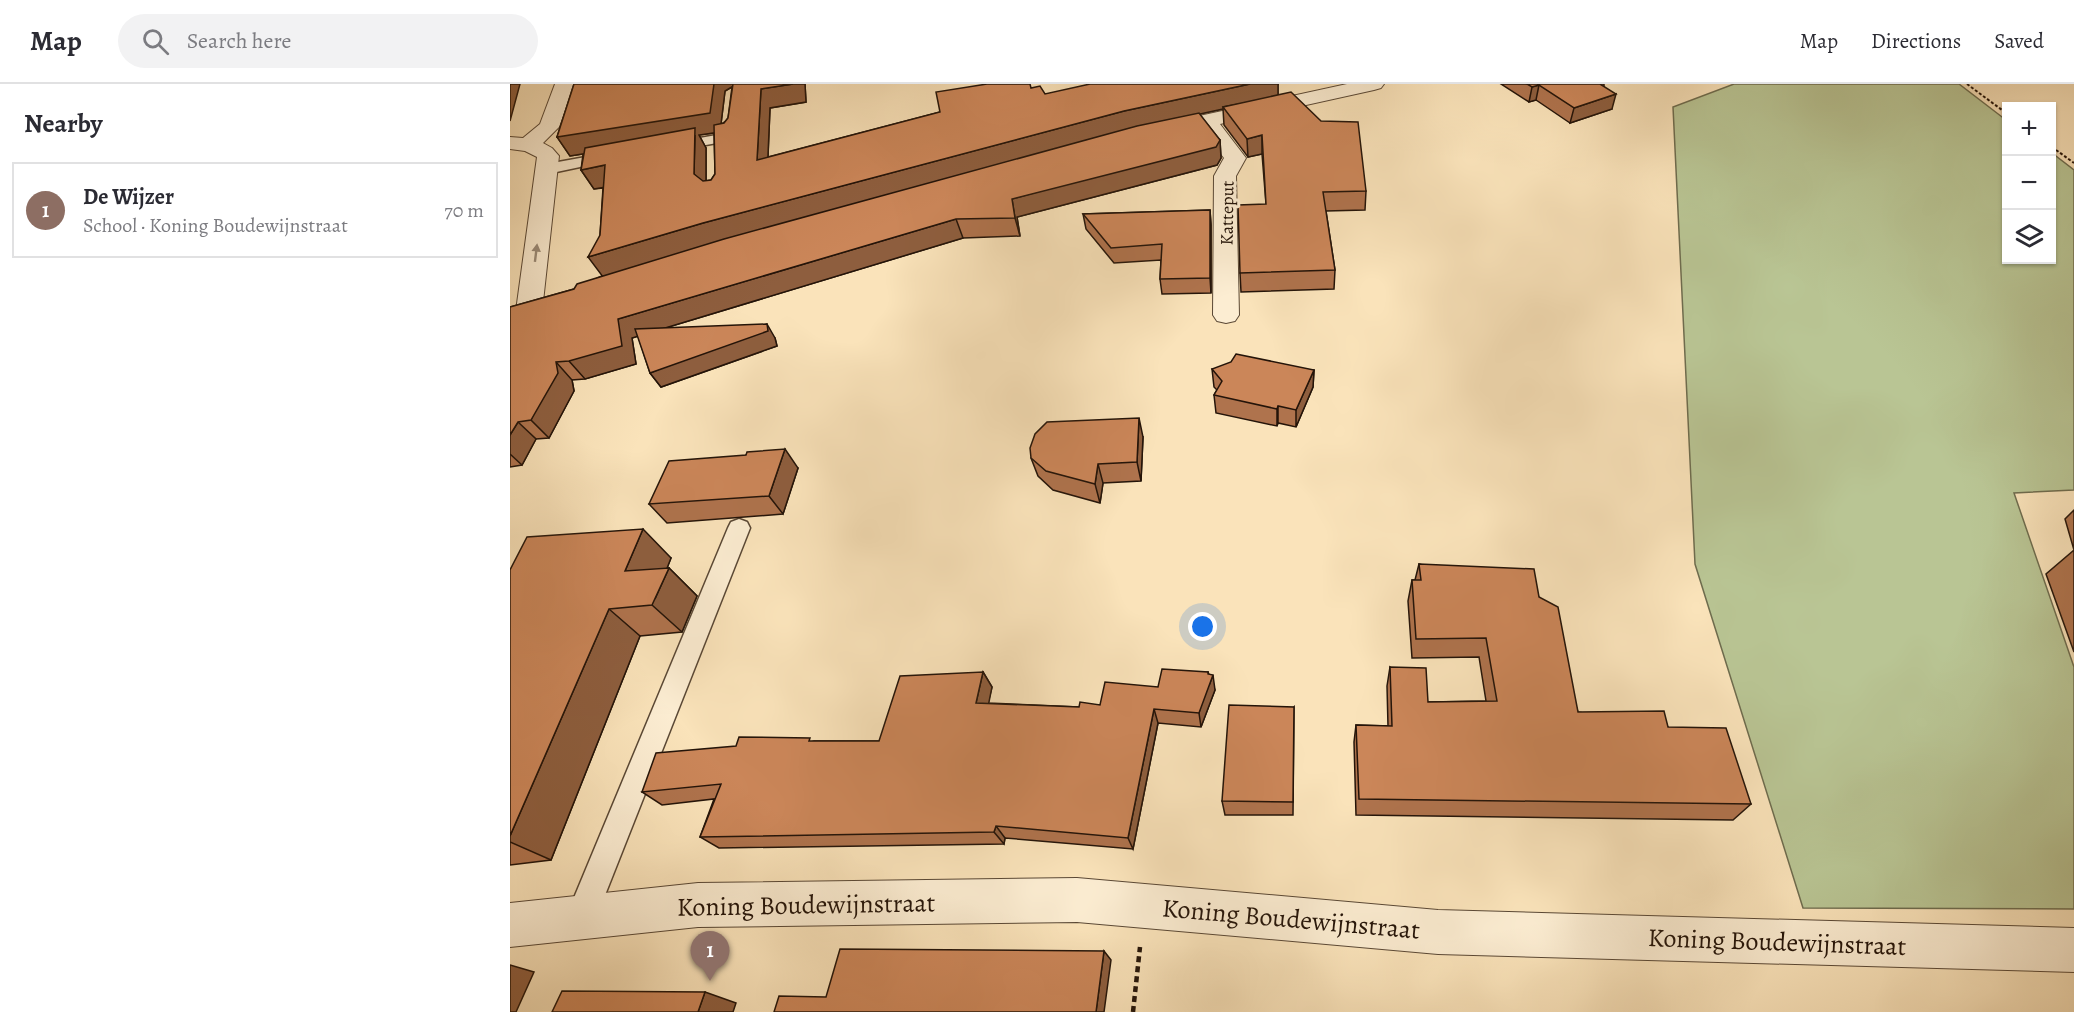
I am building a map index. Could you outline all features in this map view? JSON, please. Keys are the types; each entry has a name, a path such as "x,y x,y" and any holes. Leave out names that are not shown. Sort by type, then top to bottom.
{"street":[{"path":"519,144 549,127 565,84"},
{"path":"1145,134 1374,84"},
{"name":"Katteput","path":"1208,121 1235,158 1225,176 1227,315"},
{"path":"519,144 542,150 548,156 529,311"},
{"name":"Koning Boudewijnstraat","path":"510,925 698,905 1077,900 1438,932 2074,950"}],"lane":[{"path":"658,149 715,145 729,137 733,103"},
{"path":"547,169 623,155"},
{"path":"581,917 739,528"}],"path":[{"path":"1967,84 2002,109"},
{"path":"2056,150 2074,163"},
{"path":"1133,1012 1144,906"}],"green space":[{"path":"1734,84 1959,84 2002,117 2002,264 2056,264 2056,156 2074,170 2074,490 2014,493 2074,667 2074,909 1803,908 1695,564 1673,107"}],"building":[{"path":"574,84 714,84 710,113 557,137"},
{"path":"733,84 793,84 761,89 757,160 940,112 936,92 987,84 1030,84 1031,88 1040,86 1045,94 1090,84 1250,84 1124,111 703,223 588,257 600,235 605,165 581,170 585,148 695,128 694,174 703,181 711,180 715,174 714,125 724,123 728,118"},
{"path":"1527,84 1600,84 1616,94 1574,108 1539,85 1532,87"},
{"path":"1291,92 1321,121 1358,122 1366,191 1323,192 1335,270 1240,273 1238,205 1266,204 1262,135 1247,139 1223,107"},
{"path":"1199,113 1220,140 1216,147 1012,199 1015,218 956,219 618,319 622,346 569,361 556,362 558,373 531,420 518,422 510,435 510,307 574,289 577,284 724,239 1137,126"},
{"path":"1210,210 1210,278 1160,279 1162,244 1111,248 1083,214"},
{"path":"767,324 768,331 650,373 635,329"},
{"path":"1236,354 1314,370 1296,410 1278,406 1277,409 1214,395 1222,381 1212,369 1231,362"},
{"path":"1139,418 1137,462 1098,464 1095,484 1046,471 1031,458 1030,448 1035,434 1047,422"},
{"path":"785,449 769,496 649,504 669,461 746,455 747,452"},
{"path":"643,529 625,571 669,568 652,605 609,609 510,836 510,570 527,537"},
{"path":"1419,564 1534,569 1539,597 1558,607 1578,712 1664,711 1668,727 1726,728 1751,804 1359,799 1356,725 1392,726 1390,667 1426,668 1428,702 1497,701 1486,638 1416,639 1412,580 1421,580"},
{"path":"1162,669 1208,672 1213,675 1199,713 1154,709 1128,838 996,826 994,832 700,837 721,784 642,792 656,753 736,746 739,737 810,738 809,741 879,741 900,676 983,672 976,703 1079,707 1080,702 1100,705 1105,682 1158,687"},
{"path":"1229,705 1294,707 1293,802 1222,801"},
{"path":"840,949 1104,951 1096,1012 774,1012 779,996 826,997"},
{"path":"562,991 705,992 698,1012 552,1012"}],"place":[{"name":"De Wijzer","path":"710,981"}]}
